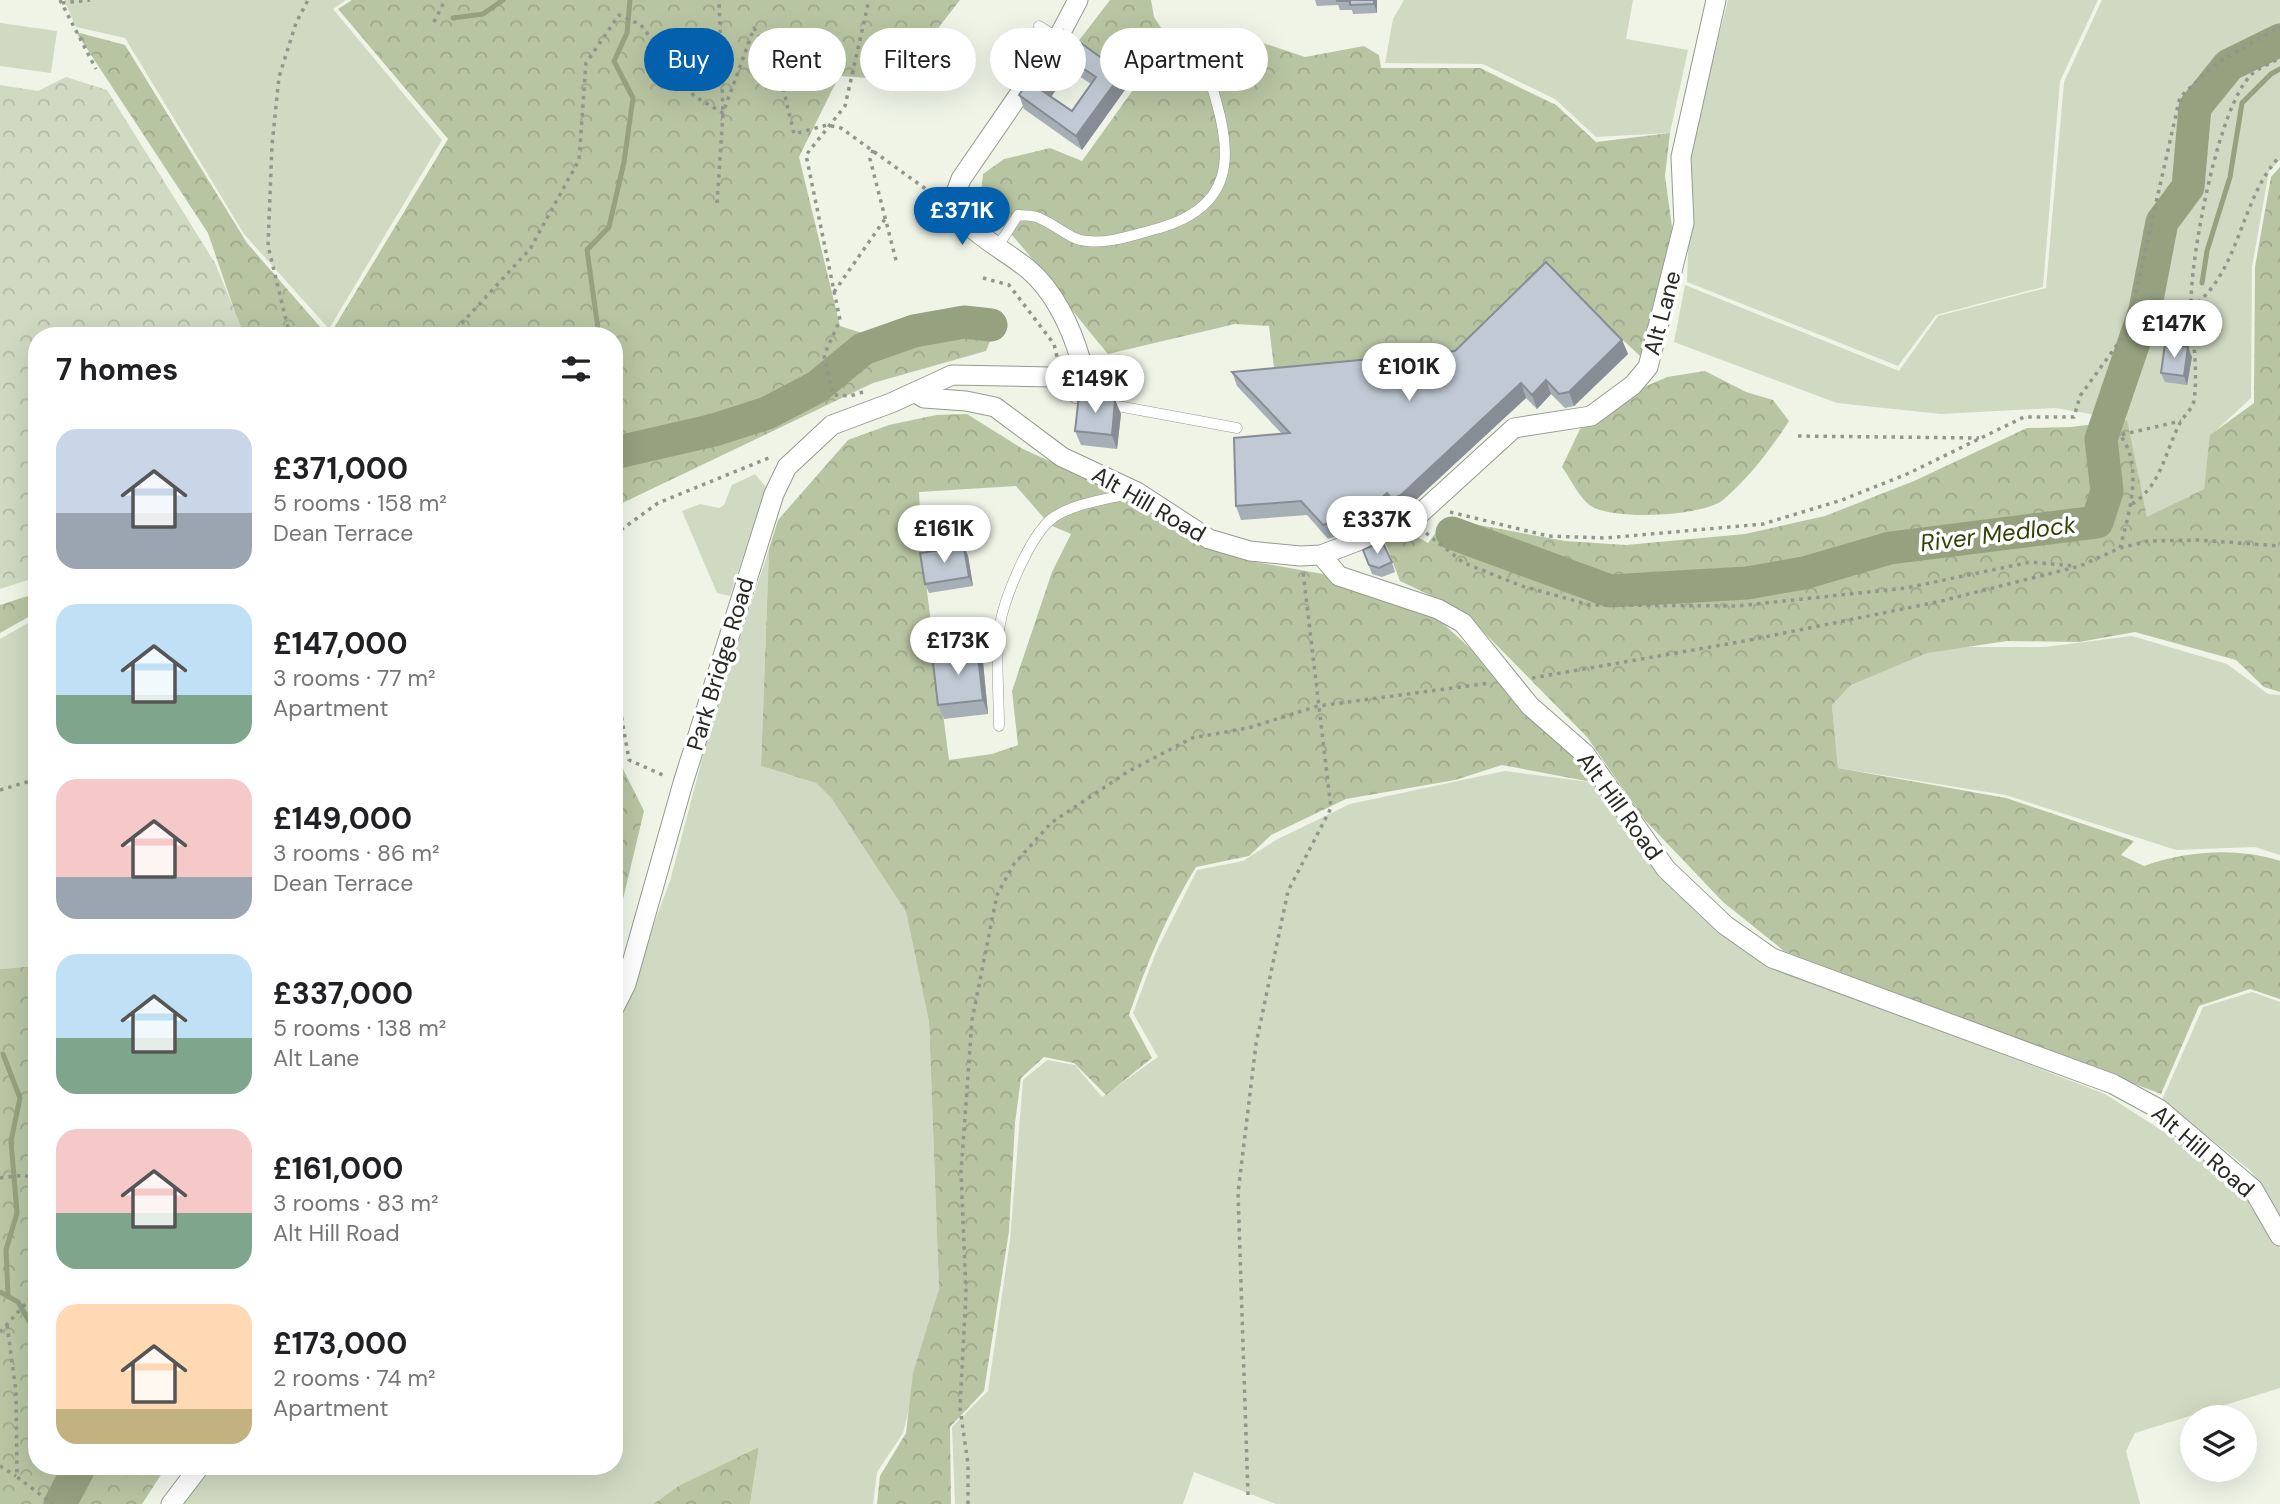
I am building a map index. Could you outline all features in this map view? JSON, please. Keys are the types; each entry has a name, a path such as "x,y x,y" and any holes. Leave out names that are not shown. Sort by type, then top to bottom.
{"street":[{"path":"1064,28 1079,0"},
{"name":"Alt Lane","path":"1321,555 1413,520 1432,506 1514,428 1591,416 1633,385 1647,367 1684,223 1681,158 1716,0"},
{"path":"1012,91 972,158 955,195 959,215 974,230 1031,271 1072,331 1080,358 1073,370 1051,377"},
{"name":"Park Bridge Road","path":"623,990 683,783 774,494 787,467 832,425 916,393 952,375 965,373 1003,378 1051,377"},
{"name":"Alt Hill Road","path":"916,393 924,398 966,401 995,407 1062,457 1138,492 1209,539 1230,547 1300,556 1321,555 1339,576 1438,609 1463,623 1530,706 1585,754 1666,869 1725,925 1772,958 2113,1084 2159,1109 2253,1189 2280,1236"},
{"path":"170,1504 193,1475"}],"lane":[{"path":"998,246 1018,215 1039,217 1087,242 1126,237 1170,225 1208,204 1224,178 1227,145 1212,91"},
{"path":"1051,377 1075,398 1237,428"},
{"path":"999,726 1000,623 1024,559 1048,521 1057,515 1138,492"}],"path":[{"path":"90,0 61,1 96,69"},
{"path":"288,327 268,246 272,158 279,77 296,23 308,0"},
{"path":"434,23 444,0"},
{"path":"717,203 723,113 719,0"},
{"path":"833,395 824,355 840,320 806,155 827,125 845,106 869,0"},
{"path":"458,327 530,249 579,160 586,62 619,15 640,25 694,96 723,113"},
{"path":"1432,506 1468,518 1548,536 1605,538 1763,524 1842,500 2024,417 2074,417 2080,396 2127,331 2180,97 2218,62 2280,27"},
{"path":"723,113 754,28 778,66 794,134 827,125 841,128 930,192 955,195"},
{"path":"2132,504 2144,497 2156,480 2181,421 2193,404 2195,339 2191,309 2196,258 2213,171 2231,106 2252,75 2280,58"},
{"path":"873,150 870,159 897,264"},
{"path":"2191,309 2207,297 2223,273 2264,173 2280,156"},
{"path":"834,292 885,219"},
{"path":"982,278 1009,285 1054,344 1059,363 1051,377"},
{"path":"2120,548 2132,504 2130,448 2120,435 2181,421"},
{"path":"1798,436 1981,438"},
{"path":"623,528 658,503 775,455"},
{"path":"1413,520 1464,563 1522,586 1590,605 1737,606 1906,588 2030,562 2080,566"},
{"path":"968,1504 968,1464 960,1408 965,1293 961,1172 972,1020 997,895 1014,864 1052,823 1129,771 1192,738 1248,728 1318,706 1508,681 1745,641 1937,602 2080,566 2120,548 2148,541 2198,540 2280,546"},
{"path":"1248,1495 1238,1193 1256,1044 1288,891 1331,808 1305,588"},
{"path":"623,725 629,760 683,783"},
{"path":"0,790 28,782"},
{"path":"0,1178 28,1177"},
{"path":"0,1332 28,1303"},
{"path":"7,1325 16,1391 17,1477"},
{"path":"0,1466 33,1487 53,1504"}],"green space":[{"path":"64,0 346,0 333,9 442,140 330,327 327,327 244,234 125,38 76,27"},
{"path":"352,0 960,0 938,28 860,28 860,77 846,76 846,28 748,28 748,91 832,91 799,157 840,326 894,343 1001,315 986,351 873,383 623,503 623,327 334,327 448,139 338,9"},
{"path":"1110,0 1151,0 1154,17 1161,28 1100,28 1100,58 1086,49 1086,31"},
{"path":"1404,0 1633,0 1626,39 1688,50 1670,133 1596,137 1555,99 1483,64 1385,63 1393,19"},
{"path":"1728,0 2098,0 2060,81 2043,287 1936,315 1898,366 1687,282 1692,143"},
{"path":"2102,0 2280,0 2280,160 2269,171 2252,267 2251,398 2211,435 2204,489 2147,518 2126,420 2055,408 1941,414 1837,403 1674,342 1685,285 1899,371 1938,316 2046,288 2064,82"},
{"path":"0,23 57,31 51,73 0,66"},
{"path":"76,32 125,45 247,243 320,327 240,327 208,233"},
{"path":"1268,45 1305,57 1364,46 1379,55 1381,68 1480,68 1556,105 1596,142 1670,133 1665,176 1672,227 1663,286 1640,356 1548,270 1457,361 1275,376 1269,326 1235,324 1108,354 1030,257 980,202 983,174 1004,159 1050,148 1082,161 1132,91 1268,91"},
{"path":"66,77 107,90 215,263 241,327 28,327 28,580 0,589 0,85 38,91"},
{"path":"2280,167 2280,692 2264,687 2236,660 2135,632 2079,642 2007,641 1927,653 1851,685 1832,705 1838,768 2006,798 2134,841 2121,855 2144,866 2194,854 2229,852 2280,861 2280,999 2250,989 2199,1006 2161,1094 1784,951 1723,902 1644,819 1587,737 1463,611 1400,581 1384,539 1407,531 1428,543 1446,519 1565,541 1626,545 1745,534 1825,516 1914,481 2027,428 2071,427 2127,420 2147,517 2204,489 2210,435 2254,403 2255,267 2271,177"},
{"path":"1705,371 1746,392 1773,400 1789,421 1751,473 1723,500 1697,510 1658,515 1618,514 1602,511 1587,503 1562,467 1580,429 1633,392 1667,377"},
{"path":"967,414 1023,449 1102,485 1197,542 1250,561 1323,574 1436,617 1471,649 1511,695 1577,755 1597,783 1502,765 1455,780 1346,799 1271,835 1249,856 1196,867 1158,939 1129,1015 1152,1058 1106,1095 1074,1063 1044,1057 1021,1078 1015,1123 1009,1231 984,1391 950,1427 951,1504 877,1504 880,1476 906,1433 913,1373 939,1289 929,1022 906,912 832,799 816,783 761,766 769,549 778,520 848,440 889,425 936,415","holes":["1016,486 1050,525 1071,534 1052,572 1012,691 1018,745 992,754 949,760 922,553 919,492"]},
{"path":"755,474 766,487 730,596 717,593 682,511 700,504 719,508 724,505 732,485"},
{"path":"769,549 761,766 816,783 832,799 906,912 929,1022 939,1289 903,1433 877,1472 873,1504 750,1504 759,1447 680,1485 653,1504 184,1504 205,1475 623,1475 623,1007 670,881 709,733"},
{"path":"28,596 28,617 0,633 0,605"},
{"path":"28,623 28,967 0,969 0,639"},
{"path":"2132,636 2227,664 2268,694 2280,695 2280,855 2255,847 2176,850 2006,795 1838,768 1832,705 1851,685 1926,647 2045,647"},
{"path":"623,769 644,811 623,899"},
{"path":"1505,771 1597,783 1686,900 1755,958 2105,1094 2214,1164 2253,1203 2280,1248 2280,1388 2225,1405 2180,1405 2180,1419 2135,1433 2126,1451 2140,1504 1276,1504 1194,1472 1183,1504 955,1504 952,1427 988,1391 1010,1240 1023,1080 1047,1060 1075,1065 1102,1097 1158,1057 1133,1013 1156,952 1197,870 1243,861 1276,840 1350,804"},
{"path":"28,967 28,1475 161,1475 142,1504 0,1504 0,969"},
{"path":"2252,992 2280,1002 2280,1219 2251,1171 2162,1100 2203,1007"},
{"path":"759,1447 750,1504 653,1504 680,1485"}],"building":[{"path":"1337,0 1374,0 1374,4 1350,5 1350,1"},
{"path":"1086,47 1100,57 1100,91 1109,91 1076,136 1019,95 1022,91 1042,91 1072,111 1096,77 1086,70"},
{"path":"1546,262 1622,340 1569,392 1559,394 1546,380 1532,395 1521,383 1401,495 1392,499 1387,493 1377,502 1375,500 1350,515 1323,525 1301,501 1236,506 1234,438 1290,433 1232,372 1455,351"},
{"path":"2165,344 2188,347 2184,376 2161,373"},
{"path":"1079,395 1115,400 1112,435 1075,431"},
{"path":"1382,541 1392,562 1379,568 1369,565 1363,550"},
{"path":"964,547 969,577 925,584 920,553"},
{"path":"977,648 983,700 938,705 932,654"}],"waterway":[{"path":"453,18 483,14 503,0"},
{"path":"598,327 587,250 609,227 624,162 633,98 614,61 627,33 630,0"},
{"name":"River Medlock","path":"1452,533 1610,591 1747,583 1804,573 1890,548 2097,522 2107,491 2101,439 2145,310 2162,222 2188,187 2195,107 2229,65 2280,40"},
{"path":"2202,283 2207,251 2230,177 2242,103 2271,74 2280,69"},
{"name":"River Medlock","path":"623,451 714,430 767,413 817,387 863,349 914,331 964,322 991,325"},
{"path":"3,1054 20,1098 11,1141 17,1213 6,1250 8,1296"},
{"path":"0,1292 18,1302 28,1319"},
{"name":"River Medlock","path":"60,1504 75,1475"}]}
